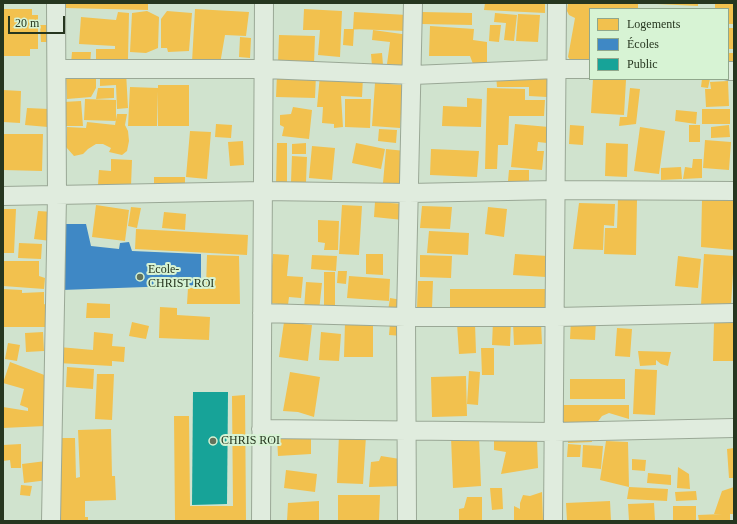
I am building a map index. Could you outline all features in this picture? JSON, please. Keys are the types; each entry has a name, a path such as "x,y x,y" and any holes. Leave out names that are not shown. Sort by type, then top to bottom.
{"street":[{"path":"51,521 57,196 56,3"},
{"path":"261,521 264,3"},
{"path":"407,521 406,317 413,75 413,3"},
{"path":"553,521 556,317 557,3"},
{"path":"57,69 264,69 413,75 589,69"},
{"path":"3,196 263,191 410,193 556,190 734,191"},
{"path":"262,313 406,317 556,317 734,313"},
{"path":"261,429 554,432 734,428"}],"building: Logements":[{"path":"65,3 148,3 148,10 65,8"},
{"path":"485,3 545,3 545,13 484,10"},
{"path":"568,3 638,3 638,8 589,8 589,64 574,64 568,57 575,18 569,15 567,11"},
{"path":"698,3 698,6 657,4"},
{"path":"715,3 734,3 734,24 729,24 729,8 715,8"},
{"path":"3,9 32,9 32,15 38,15 38,49 30,49 30,56 3,56"},
{"path":"195,9 249,12 246,36 225,35 220,64 192,62"},
{"path":"304,9 342,11 340,57 318,55 320,30 303,30"},
{"path":"147,11 159,17 158,48 146,53 130,52 132,13"},
{"path":"167,11 192,13 189,51 168,52 167,48 161,48 161,19"},
{"path":"118,12 129,13 128,59 96,65 96,49 115,49 115,46 79,44 81,17 116,20"},
{"path":"354,12 407,15 406,31 353,29"},
{"path":"422,12 472,13 472,25 422,24"},
{"path":"495,13 517,15 514,41 504,40 506,23 494,22"},
{"path":"518,14 540,15 538,42 516,41"},
{"path":"40,25 51,25 52,42 41,42"},
{"path":"490,25 501,25 499,42 489,41"},
{"path":"430,26 474,29 473,40 487,42 487,64 473,64 470,56 429,56"},
{"path":"729,28 734,28 734,49 729,49"},
{"path":"344,29 354,29 353,46 343,45"},
{"path":"373,30 409,35 405,66 387,64 390,42 372,40"},
{"path":"279,35 315,36 314,64 278,63"},
{"path":"240,37 251,38 250,58 239,57"},
{"path":"72,52 91,52 90,65 71,64"},
{"path":"382,53 383,65 372,66 371,54"},
{"path":"729,53 734,53 734,63 729,63"},
{"path":"126,72 128,108 117,109 116,85 100,86 100,74"},
{"path":"547,72 547,97 529,96 529,87 497,87 496,75"},
{"path":"96,74 96,88 91,97 67,99 66,75"},
{"path":"277,74 316,75 315,98 276,97"},
{"path":"320,75 363,77 362,97 341,96 343,127 334,128 334,124 322,123 323,107 317,107"},
{"path":"593,80 626,80 624,115 591,113"},
{"path":"702,80 710,80 708,88 701,87"},
{"path":"728,81 729,106 706,107 705,89 711,89 710,82"},
{"path":"375,83 403,85 400,128 372,126"},
{"path":"158,85 189,85 189,126 158,126 158,91 157,126 128,126 130,87 158,88"},
{"path":"98,88 114,88 114,98 96,99"},
{"path":"487,88 525,89 525,100 545,100 544,116 509,116 508,145 498,145 497,169 485,169"},
{"path":"630,88 640,89 636,124 619,126 620,117 627,117"},
{"path":"3,90 21,91 20,123 3,122"},
{"path":"467,98 482,99 481,127 442,126 443,106 467,107"},
{"path":"85,99 116,100 116,121 84,120"},
{"path":"345,99 371,99 370,128 345,127"},
{"path":"81,101 83,126 64,126 63,102"},
{"path":"293,107 312,110 309,139 282,136 284,127 280,125 280,115 291,114"},
{"path":"27,108 49,109 48,127 25,125"},
{"path":"702,109 730,109 730,124 702,124"},
{"path":"676,110 697,112 696,124 675,121"},
{"path":"117,114 127,114 125,125 128,131 129,141 127,151 122,155 109,152 111,148 103,144 96,144 83,154 74,156 66,147 67,127 86,128 87,122 115,125"},
{"path":"216,124 232,125 231,138 215,137"},
{"path":"515,124 549,127 547,143 538,142 537,151 544,151 542,170 511,167"},
{"path":"570,125 584,126 583,145 569,144"},
{"path":"689,125 700,125 700,142 689,142"},
{"path":"729,125 730,137 711,138 711,127"},
{"path":"640,127 665,131 659,174 634,171"},
{"path":"379,129 397,130 396,143 378,141"},
{"path":"190,131 211,132 207,179 186,177"},
{"path":"3,134 43,134 42,171 3,170"},
{"path":"705,140 731,142 729,170 703,168"},
{"path":"243,141 244,165 230,166 228,142"},
{"path":"277,143 287,143 287,185 276,185"},
{"path":"306,143 306,154 292,154 292,144"},
{"path":"356,143 385,149 381,169 352,163"},
{"path":"606,143 628,144 627,177 605,176"},
{"path":"312,146 335,148 332,180 309,178"},
{"path":"386,149 405,151 401,185 383,183"},
{"path":"431,149 479,151 477,177 430,175"},
{"path":"292,156 307,157 306,182 291,182"},
{"path":"111,159 132,160 131,186 98,185 99,170 111,171"},
{"path":"693,159 702,159 702,178 683,179 685,167 692,168"},
{"path":"681,167 682,179 661,180 661,168"},
{"path":"509,170 529,170 529,182 508,181"},
{"path":"154,177 185,177 185,187 154,188"},
{"path":"618,199 637,200 636,255 604,254 605,228 617,228"},
{"path":"702,200 734,200 734,250 701,247"},
{"path":"375,202 405,204 403,220 374,217"},
{"path":"579,203 615,204 614,226 604,225 603,250 573,249"},
{"path":"96,205 129,210 125,241 92,237"},
{"path":"342,205 362,206 359,255 339,254"},
{"path":"422,206 452,207 450,229 420,228"},
{"path":"131,207 141,208 137,228 128,226"},
{"path":"488,207 507,209 504,237 485,234"},
{"path":"3,209 16,209 14,253 3,253"},
{"path":"38,211 54,212 51,241 34,239"},
{"path":"164,212 186,214 185,230 162,228"},
{"path":"318,220 339,221 338,250 324,250 325,243 318,242"},
{"path":"136,229 248,235 247,255 135,249"},
{"path":"429,231 469,233 468,255 427,253"},
{"path":"19,243 42,244 41,259 18,258"},
{"path":"273,254 289,255 287,276 303,277 301,298 289,297 288,305 269,303"},
{"path":"366,254 383,254 383,275 366,274"},
{"path":"515,254 548,256 546,277 513,275"},
{"path":"704,254 734,256 731,306 701,305"},
{"path":"207,255 239,256 240,304 187,304 188,288 206,288"},
{"path":"312,255 337,256 336,271 311,269"},
{"path":"420,255 452,256 451,278 420,277"},
{"path":"678,256 701,259 698,288 675,286"},
{"path":"3,261 39,261 39,276 45,278 44,289 3,286"},
{"path":"338,271 347,271 346,284 337,283"},
{"path":"324,272 335,272 335,306 324,307"},
{"path":"349,276 390,279 389,301 347,298"},
{"path":"418,281 433,281 432,308 417,308"},
{"path":"306,282 322,283 319,311 304,309"},
{"path":"3,289 22,290 22,293 44,292 44,304 49,306 47,327 3,327"},
{"path":"450,289 546,289 546,308 450,308"},
{"path":"390,298 402,300 400,313 388,311"},
{"path":"87,303 110,304 110,318 86,318"},
{"path":"160,307 177,308 177,315 210,317 209,340 159,338"},
{"path":"571,319 596,320 595,340 570,339"},
{"path":"493,321 511,321 510,346 492,345"},
{"path":"132,322 149,326 146,339 129,336"},
{"path":"284,322 312,325 308,361 279,357"},
{"path":"345,322 373,322 373,357 344,357"},
{"path":"541,322 542,344 514,345 513,323"},
{"path":"390,323 403,324 402,336 389,335"},
{"path":"457,323 475,323 476,353 459,354"},
{"path":"714,323 734,323 734,361 713,361"},
{"path":"617,328 632,329 630,357 615,356"},
{"path":"43,332 44,351 26,352 25,333"},
{"path":"94,332 113,334 112,346 125,347 124,362 112,361 112,366 58,363 59,347 93,350"},
{"path":"321,332 341,334 339,361 319,360"},
{"path":"8,343 20,345 17,361 5,359"},
{"path":"481,348 494,348 494,375 482,375"},
{"path":"638,351 671,352 668,366 661,364 656,360 656,365 640,366"},
{"path":"10,362 47,376 45,426 3,428 3,407 28,411 28,408 20,405 24,389 3,383"},
{"path":"67,367 94,369 93,389 66,387"},
{"path":"635,369 657,370 655,415 633,414"},
{"path":"469,371 480,372 478,405 467,404"},
{"path":"290,372 320,377 314,417 298,412 283,411"},
{"path":"97,374 114,374 112,420 95,419"},
{"path":"466,376 467,416 432,417 431,377"},
{"path":"570,379 625,379 625,399 570,399"},
{"path":"245,395 246,521 175,521 174,416 189,416 190,506 233,506 232,396"},
{"path":"562,405 629,405 629,419 609,413 602,416 596,424 562,422"},
{"path":"111,429 112,476 115,476 116,500 85,501 85,517 88,517 88,521 60,521 60,438 75,438 76,478 80,477 78,430"},
{"path":"591,433 592,442 568,443 568,435"},
{"path":"339,434 366,436 363,484 337,483"},
{"path":"479,436 481,486 453,488 451,437"},
{"path":"277,437 311,437 311,454 278,456"},
{"path":"494,437 537,438 538,468 501,474 506,452 494,450"},
{"path":"606,441 628,442 629,487 600,480"},
{"path":"21,444 21,468 11,468 10,460 3,461 3,445"},
{"path":"568,444 581,445 580,457 567,457"},
{"path":"583,445 603,446 601,469 582,467"},
{"path":"734,448 734,478 729,478 727,449"},
{"path":"381,456 400,459 401,486 369,487 371,462 379,461"},
{"path":"632,459 646,460 645,471 632,470"},
{"path":"46,461 48,480 24,483 22,464"},
{"path":"678,467 689,474 690,489 677,488"},
{"path":"286,470 317,474 315,492 284,488"},
{"path":"648,473 671,475 671,485 647,483"},
{"path":"21,485 32,486 30,496 20,495"},
{"path":"629,487 668,489 667,501 627,499"},
{"path":"734,487 734,514 730,514 730,521 699,521 698,515 722,514 714,514 722,491"},
{"path":"490,488 502,488 503,509 492,510"},
{"path":"696,491 697,500 676,501 675,492"},
{"path":"542,492 543,519 549,521 514,521 514,506 520,509 520,503 523,495 530,496"},
{"path":"338,495 380,495 379,521 338,521"},
{"path":"467,497 482,497 482,521 459,521 459,509 464,508"},
{"path":"319,501 319,521 287,521 288,503"},
{"path":"610,501 611,521 567,521 566,503"},
{"path":"654,503 655,521 629,521 628,504"},
{"path":"673,506 696,506 696,521 673,521"}],"building: Écoles":[{"path":"64,224 86,224 91,246 119,249 120,243 129,242 132,251 201,254 201,285 62,290"}],"building: Public":[{"path":"193,392 228,392 227,504 192,505"}],"place":[{"name":"Ecole- CHRIST ROI","path":"140,277"},
{"name":"CHRIS ROI","path":"213,441"}]}
